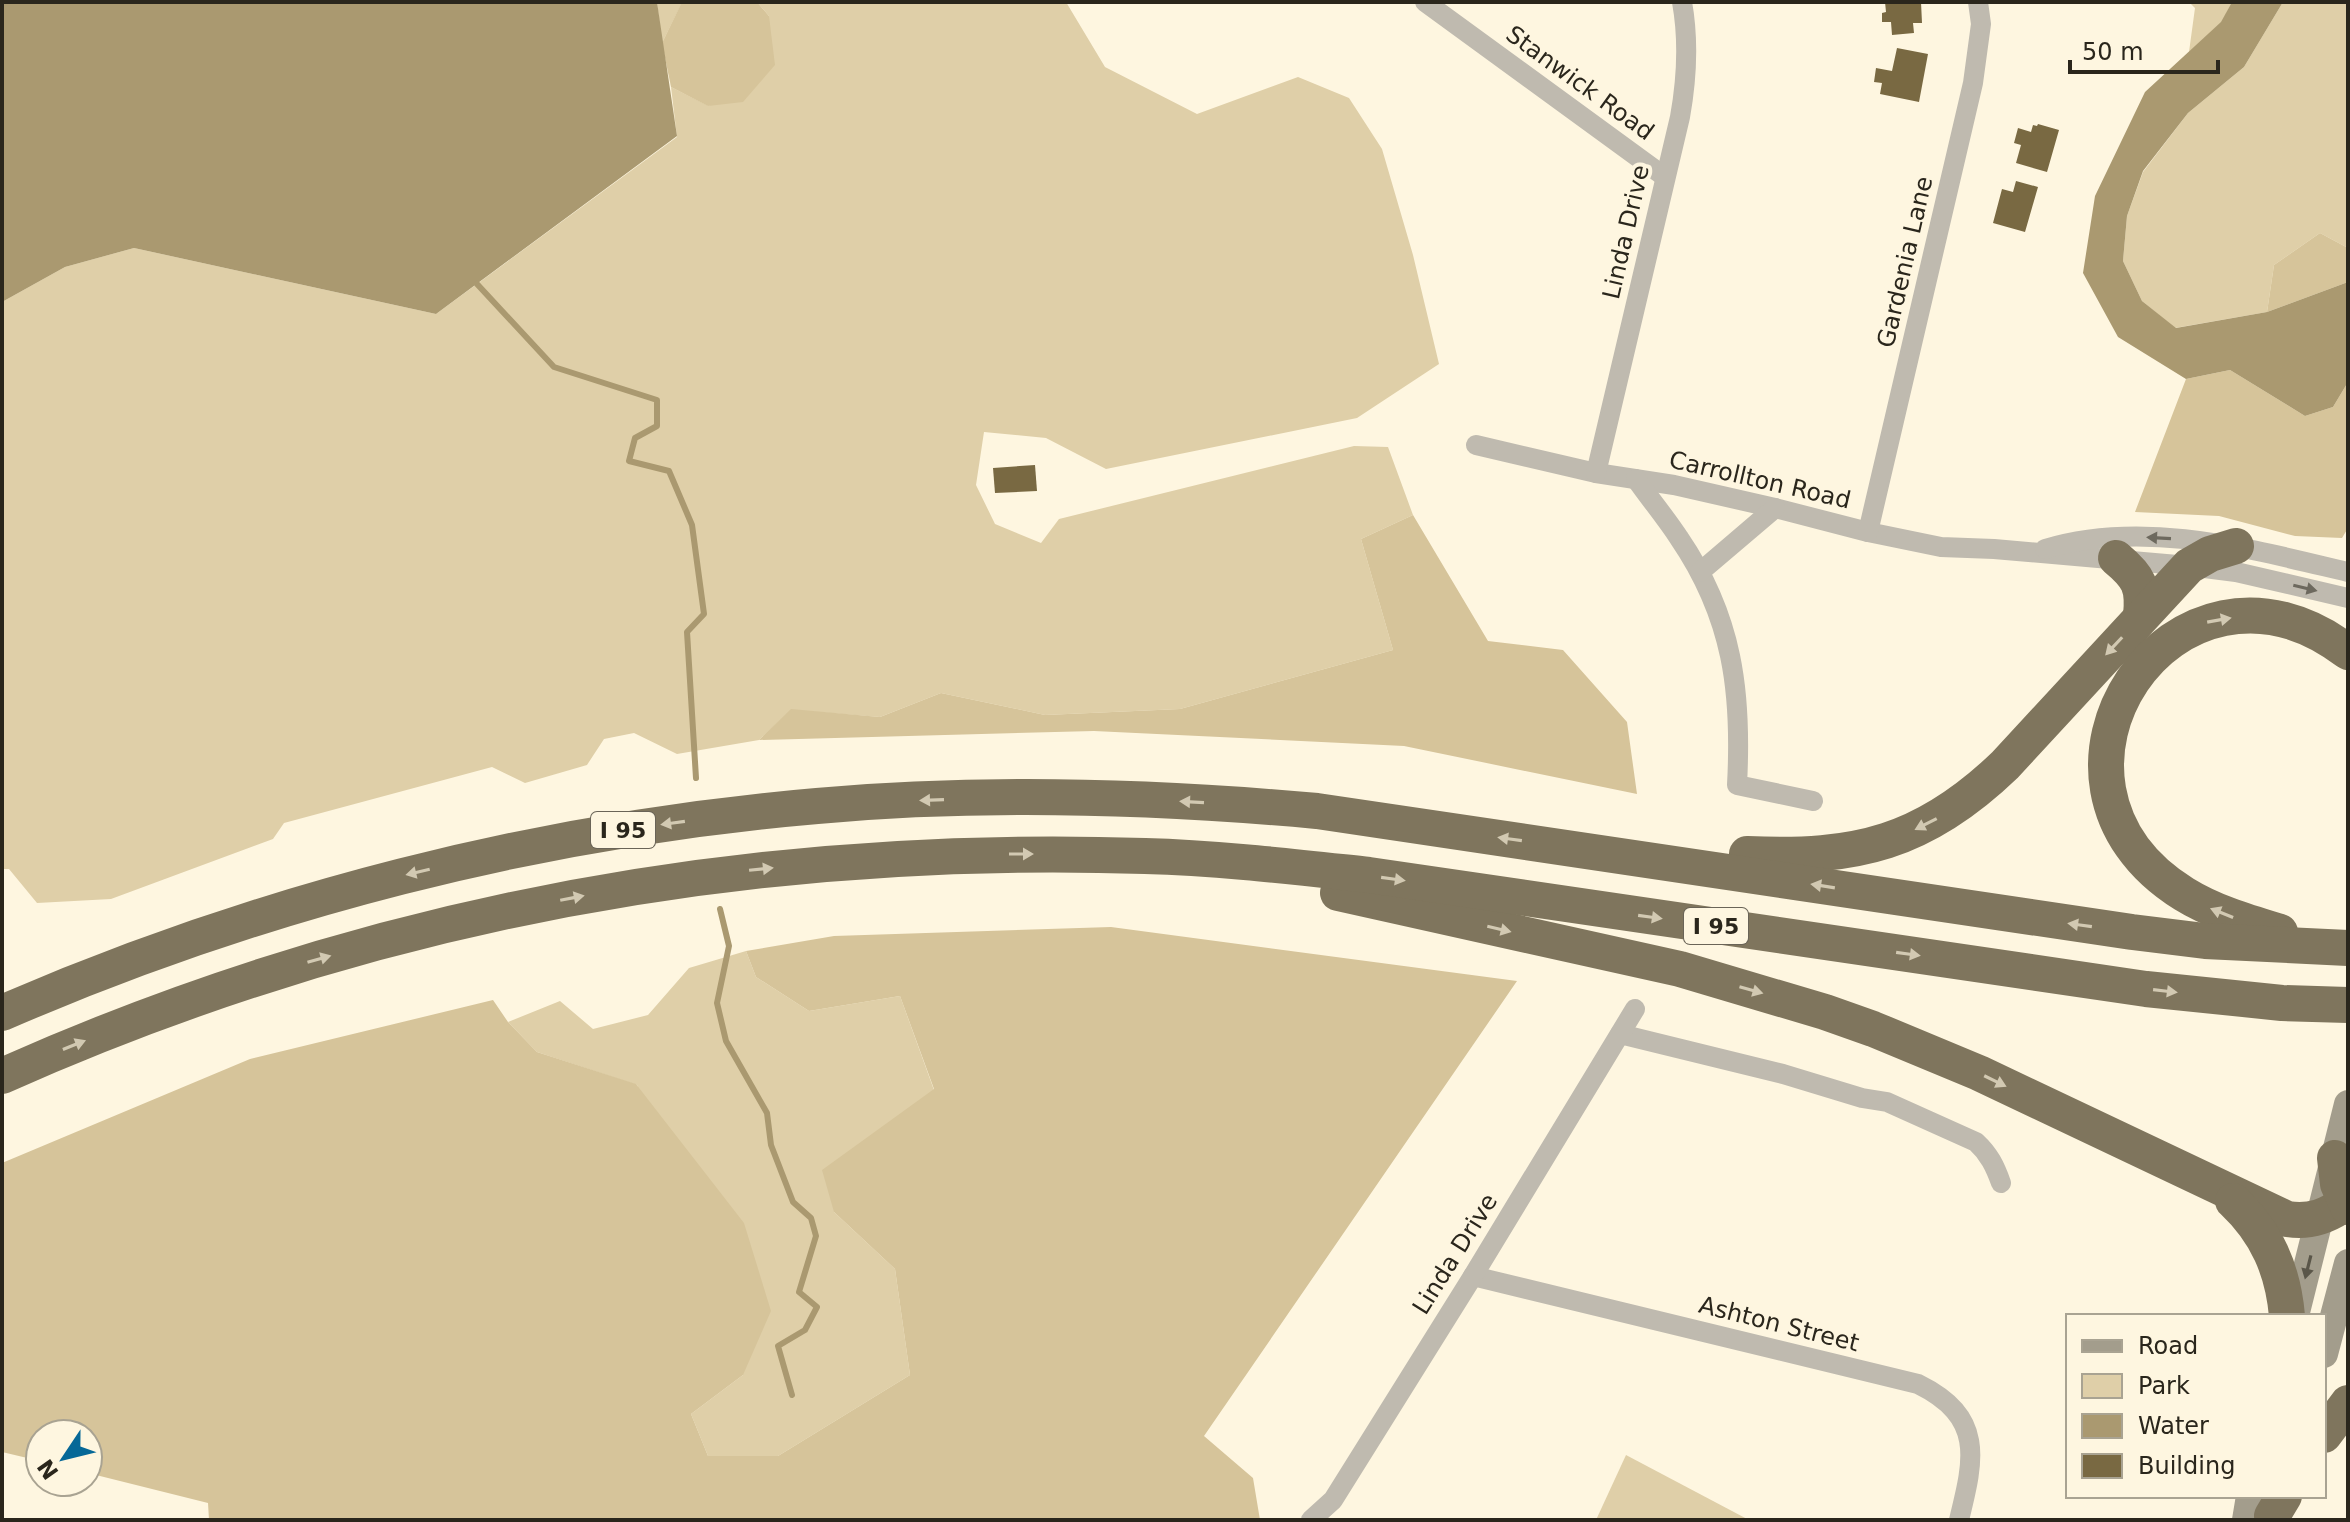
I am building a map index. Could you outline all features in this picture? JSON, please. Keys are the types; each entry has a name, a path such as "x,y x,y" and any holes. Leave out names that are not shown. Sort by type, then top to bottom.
{"highway":[{"path":"1557,845 1787,856 1845,852 1899,837 1955,808 1981,788 2189,566 2210,554 2236,546"},
{"path":"2116,558 2138,581 2143,594 2141,616"},
{"path":"2342,948 2296,942 2213,909 2183,894 2160,877 2140,857 2124,834 2112,806 2106,780 2106,751 2121,696 2141,667 2160,648 2207,622 2257,617 2284,620 2309,628 2348,652"},
{"name":"I 95","path":"2,1013 189,939 382,881 576,838 676,822 804,807 933,800 1118,798 1317,811 2132,932 2205,941 2296,942"},
{"name":"I 95","path":"2,1076 164,1010 284,969 424,930 567,899 721,873 865,860 1004,854 1148,856 1369,875 2146,989 2282,1003 2348,1005"},
{"path":"1148,856 1338,893 1680,969 1825,1012 1979,1073 2287,1219 2304,1222 2340,1207 2335,1158"},
{"path":"2221,1189 2251,1218 2266,1239 2278,1266 2287,1314"},
{"path":"2326,1432 2348,1403"}],"main road":[{"path":"2335,1158 2348,1104"},
{"path":"2296,1314 2340,1207"},
{"path":"2326,1346 2348,1263"}],"street":[{"name":"Stanwick Road","path":"1425,2 1665,177"},
{"name":"Linda Drive","path":"1596,473 1684,92 1687,28 1682,2"},
{"name":"Gardenia Lane","path":"1868,532 1973,83 1981,24 1978,2"},
{"name":"Carrollton Road","path":"1476,445 1596,473 1775,508 1941,547 2116,558 2189,566 2236,572 2348,598"},
{"path":"1636,479 1700,572 1719,618 1736,676 1739,715 1737,785 1813,801"},
{"path":"1700,572 1775,508"},
{"name":"Carrollton Road","path":"2034,552 2071,541 2109,537 2188,540 2236,546 2348,572"},
{"name":"Linda Drive","path":"1311,1520 1333,1500 1635,1009"},
{"path":"1620,1034 1887,1102 1976,1142 1995,1165 2001,1183"},
{"name":"Ashton Street","path":"1473,1276 1926,1388 1950,1405 1963,1421 1969,1437 1972,1456 1970,1477 1959,1520"}],"green space":[{"path":"657,2 684,2 662,43"},
{"path":"757,2 1066,2 1105,67 1197,114 1298,77 1349,98 1382,149 1413,255 1439,364 1357,418 1106,469 1046,438 984,432 976,485 995,524 1041,543 1059,519 1354,446 1388,447 1413,515 1361,539 1393,650 1180,709 1045,715 941,693 880,717 791,710 759,740 677,754 634,733 604,739 587,765 525,783 492,767 284,823 273,839 111,899 37,903 9,869 2,869 2,302 65,267 134,248 436,314 677,137 671,87 709,106 769,16"},
{"path":"2189,2 2232,2 2222,22 2189,52 2195,8"},
{"path":"2283,2 2348,2 2348,248 2320,233 2274,265 2267,312 2175,328 2142,301 2123,261 2127,216 2143,172 2188,113 2244,67"},
{"path":"746,951 756,977 809,1011 900,996 934,1090 834,1212 895,1269 910,1375 778,1456 708,1456 691,1414 743,1375 637,1085 537,1052 508,1022 560,1001 593,1029 648,1015 689,968"},
{"path":"1626,1455 1749,1520 1596,1520"}],"shaded area":[{"path":"682,2 757,2 769,16 775,65 743,102 708,106 671,87 662,43"},
{"path":"2320,233 2348,248 2348,282 2267,312 2274,265"},
{"path":"2230,370 2305,416 2333,407 2348,382 2348,528 2342,538 2295,536 2219,516 2135,512 2186,379"},
{"path":"1413,515 1488,641 1563,650 1627,722 1637,794 1404,746 1094,731 759,740 791,709 880,717 941,693 1045,715 1180,709 1393,650 1361,539"},
{"path":"1111,927 1517,981 1204,1436 1253,1478 1260,1520 209,1520 208,1503 104,1477 104,1418 24,1418 24,1457 2,1452 2,1163 250,1059 493,1000 508,1022 537,1052 636,1084 744,1223 771,1311 743,1375 691,1414 708,1456 778,1456 910,1375 895,1269 834,1212 822,1170 934,1089 900,996 809,1011 756,977 746,951 834,936"}],"water":[{"path":"2,2 657,2 677,136 436,314 134,248 65,267 2,302"},
{"path":"2232,2 2283,2 2244,67 2188,113 2143,171 2127,216 2123,261 2142,301 2176,328 2267,312 2348,282 2348,382 2333,407 2305,416 2230,370 2186,379 2118,337 2083,273 2095,196 2145,92 2221,22"}],"building":[{"path":"1885,2 1921,2 1922,23 1913,23 1914,33 1892,35 1891,22 1882,22 1882,13 1886,12"},
{"path":"1897,48 1928,54 1919,102 1880,94 1882,83 1874,82 1876,68 1892,71"},
{"path":"2033,125 2059,130 2047,172 2016,163 2021,145 2014,143 2018,128 2031,132"},
{"path":"2016,181 2038,187 2025,232 1993,223 2002,189 2013,192"},
{"path":"1035,465 1037,491 995,493 993,468"}],"waterway":[{"path":"477,284 554,367 657,400 657,426 635,438 629,461 669,471 692,525 704,614 687,632 696,778"},
{"path":"720,909 729,946 717,1003 726,1041 767,1113 771,1145 793,1202 811,1218 816,1236 799,1292 817,1307 805,1330 778,1346 792,1395"}]}
